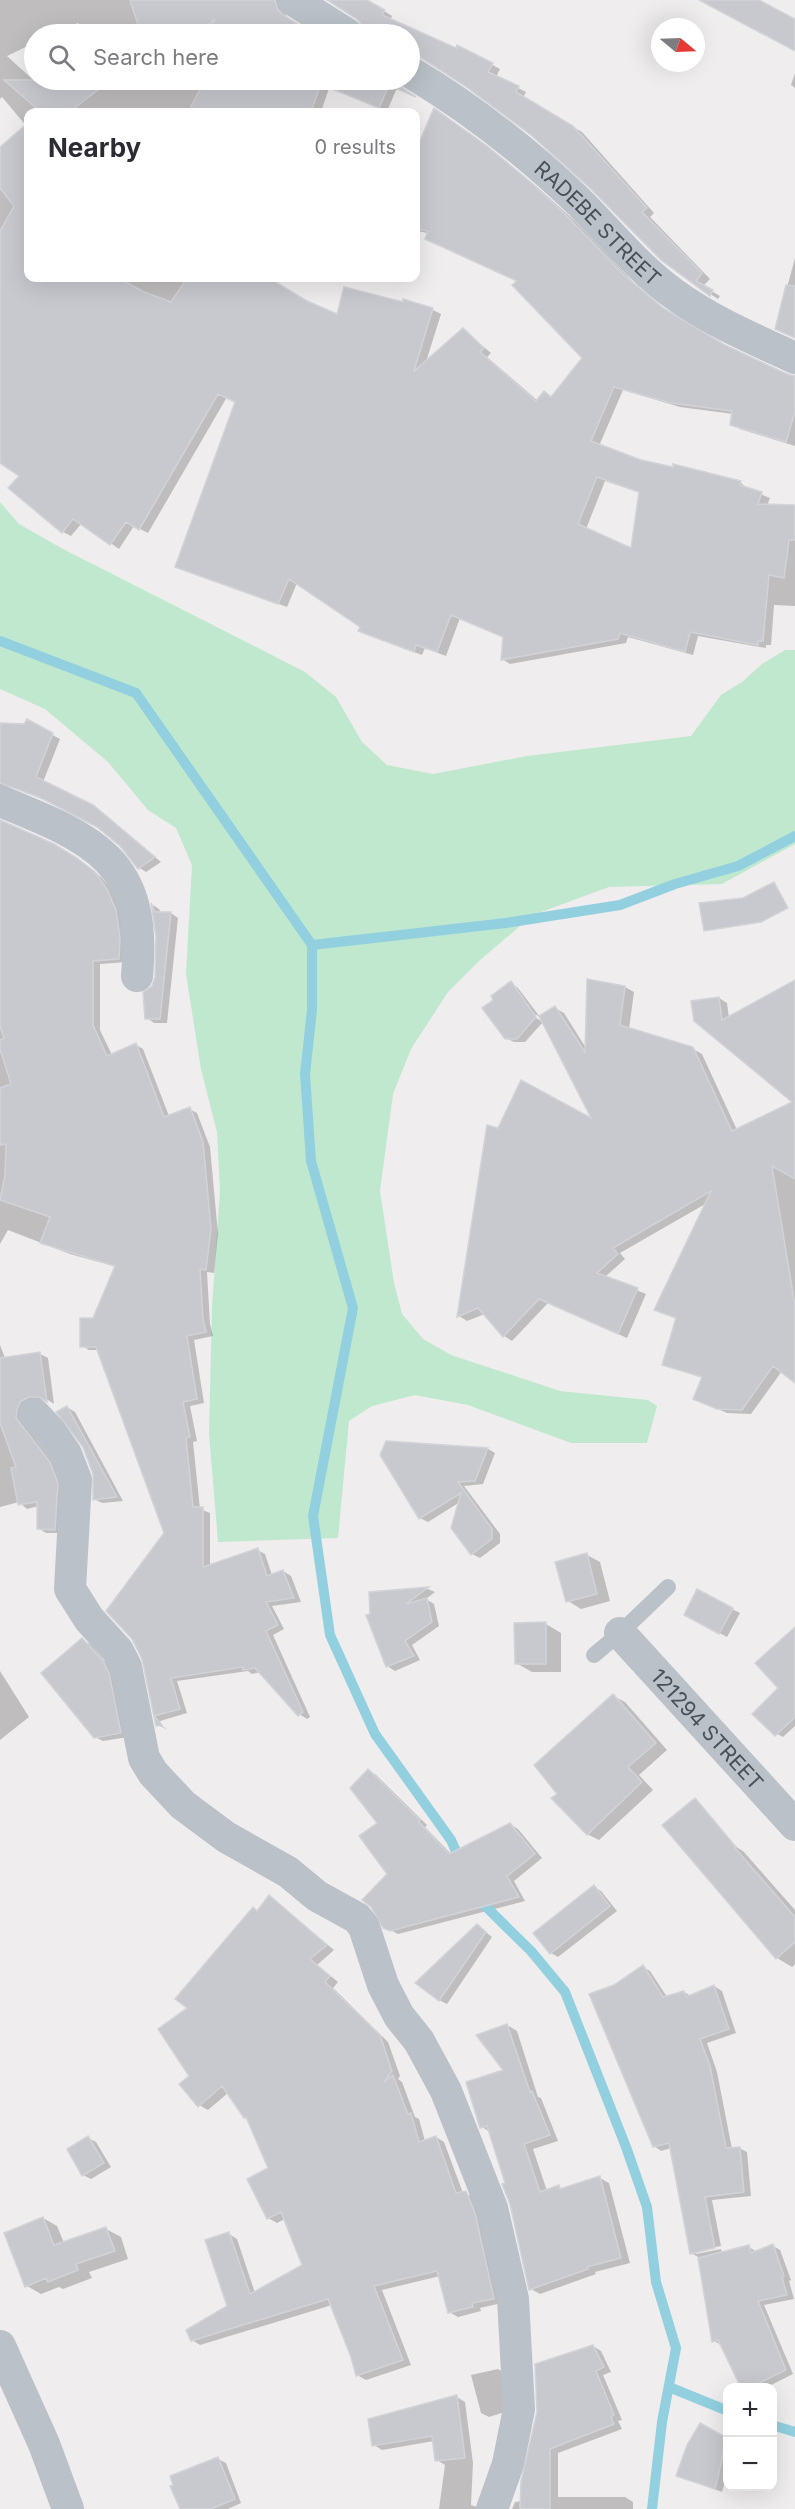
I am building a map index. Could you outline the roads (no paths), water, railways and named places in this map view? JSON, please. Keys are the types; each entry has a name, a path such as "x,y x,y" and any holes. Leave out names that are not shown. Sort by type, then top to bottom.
{"street":[{"path":"293,0 331,24"},
{"name":"RADEBE STREET","path":"420,78 448,95 508,141 577,201 640,264 674,294 731,327 795,358"},
{"path":"0,801 54,823 94,846 112,861 124,881 136,916 140,947 137,976"},
{"path":"34,1414 50,1431 72,1468 76,1480 75,1540 70,1561 70,1589 88,1619 118,1651 126,1667 144,1758 153,1773 183,1805 226,1837 288,1872 317,1896 357,1918 364,1927 383,1985 399,2016 419,2041 446,2091 492,2208 513,2299 519,2409 508,2464 492,2509"},
{"name":"121294 STREET","path":"620,1633 795,1825"},
{"path":"0,2346 44,2444 68,2509"}],"lane":[{"path":"594,1655 668,1587"}],"waterway":[{"path":"0,641 136,693 312,945 506,923 620,905 675,884 738,866 795,836"},
{"path":"312,945 312,1010 305,1074 311,1161 353,1308 313,1516 330,1635 375,1734 451,1840 461,1863"},
{"path":"476,1897 531,1951 565,1992 647,2207 656,2282 676,2348 662,2422 652,2509"},
{"path":"669,2387 723,2409"},
{"path":"777,2427 795,2432"}]}
